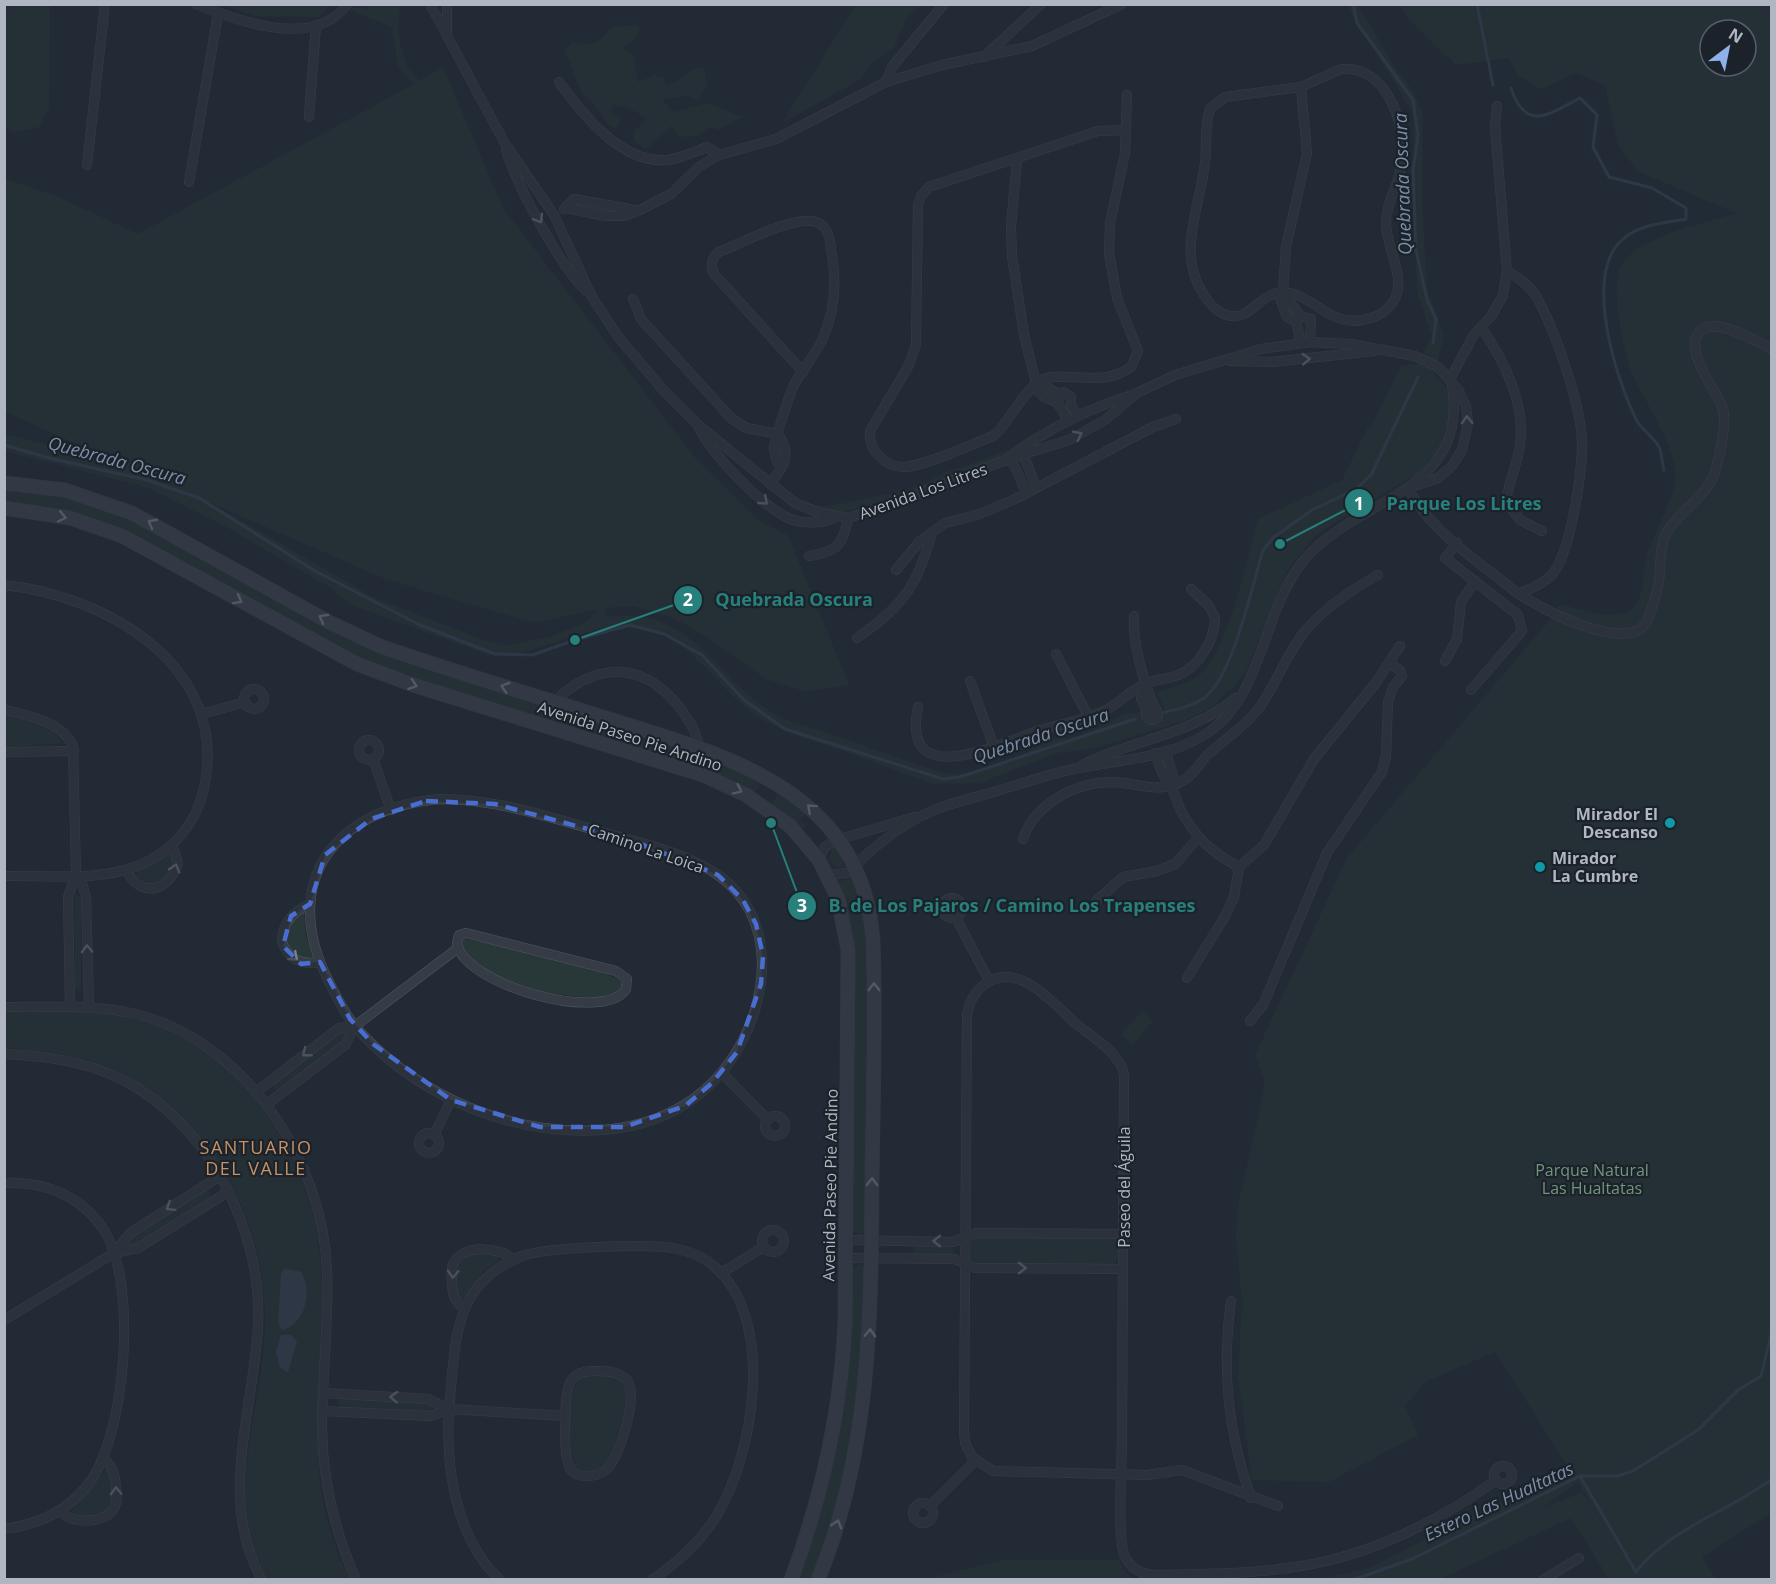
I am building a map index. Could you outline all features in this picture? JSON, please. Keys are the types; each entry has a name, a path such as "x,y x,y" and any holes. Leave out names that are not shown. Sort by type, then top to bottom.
{"main road":[{"name":"Avenida Paseo Pie Andino","path":"4,483 65,490 116,506 148,520 329,622 380,646 699,747 748,767 777,783 814,810 838,838 855,866 868,905 873,940 870,1336 861,1423 842,1507 818,1580"},
{"name":"Avenida Paseo Pie Andino","path":"4,508 70,518 122,536 357,664 414,686 703,775 763,804 790,826 819,860 842,912 848,950 847,1258 844,1353 837,1413 817,1500 791,1580"},
{"path":"763,804 767,792 777,783"}],"street":[{"path":"87,165 105,4"},
{"path":"196,4 255,26 279,29 316,25 340,14 347,4"},
{"name":"Avenida Los Litres","path":"430,4 504,142 563,261 592,297 634,357 698,424 795,503 837,517 848,518 940,488 1008,459 1042,450 1076,436 1112,415 1137,393"},
{"name":"Avenida Los Litres","path":"447,4 447,39"},
{"path":"886,82 892,67 944,4"},
{"path":"984,57 1041,4"},
{"path":"554,215 566,208 606,216 624,216 671,194 700,166 718,155 776,139 886,82 1032,46 1122,4"},
{"path":"189,182 218,14"},
{"path":"309,117 316,25"},
{"path":"1347,68 1372,76 1387,93 1397,119 1403,154 1400,174 1388,207 1386,225 1400,282 1396,296 1388,308 1376,316 1353,322 1328,315 1298,296 1283,292 1267,297 1241,316 1220,312 1206,299 1197,283 1191,264 1190,243 1205,163 1208,114 1213,104 1225,97 1301,87 1329,73 1347,68"},
{"path":"559,82 572,99 626,150 646,158 667,160 707,147 718,155"},
{"path":"1301,87 1308,145 1286,247 1283,292 1298,319 1305,342"},
{"path":"1125,130 1098,130 929,187 921,196 918,205 916,344 909,365 870,431 869,440 878,455 896,466 921,464 999,431 1038,381 1063,376 1090,380 1109,377 1125,371 1138,356 1117,298 1109,253 1110,223 1125,153 1127,95"},
{"path":"1451,381 1473,336 1503,295 1507,271 1496,126 1497,106"},
{"path":"1017,159 1011,227 1012,256 1024,335 1038,381 1038,391 1044,397 1058,398 1068,394 1073,418"},
{"name":"Avenida Los Litres","path":"521,175 554,215 592,297"},
{"path":"770,484 782,465 777,462 774,448 794,385 803,372 825,333 834,289 834,262 827,231 820,223 808,219 790,223 719,252 711,266 714,274 803,372"},
{"path":"563,261 574,256"},
{"path":"1507,271 1522,280 1537,297 1571,391 1582,430 1582,450 1572,519 1562,559 1545,581 1519,594"},
{"path":"633,300 642,319 730,418 746,428 778,434"},
{"path":"1298,319 1311,319 1305,342"},
{"path":"1408,488 1440,528 1519,594 1558,617 1587,627 1624,633 1642,628 1656,595 1666,534 1701,496 1716,469 1723,410 1695,349 1697,336 1703,329 1716,325 1772,349"},
{"path":"1481,327 1504,366 1519,413 1520,447 1506,502 1512,513 1520,520 1542,531"},
{"name":"Avenida Los Litres","path":"1008,459 1037,438 1073,418 1137,393 1175,375 1262,349 1305,342 1351,344 1380,351 1407,353 1425,359 1438,367 1464,398 1467,432 1462,450 1452,466 1438,478 1408,488"},
{"path":"1350,356 1351,344"},
{"path":"1262,349 1260,356 1263,362"},
{"name":"Avenida Los Litres","path":"1220,361 1263,362 1350,356 1380,351"},
{"name":"Avenida Los Litres","path":"1074,769 1128,761 1161,752 1198,739 1223,719 1252,674 1285,590 1304,560 1332,534 1408,488 1434,465 1448,443 1455,419 1451,381"},
{"path":"1105,404 1110,406 1112,415"},
{"path":"896,570 932,532 945,524 980,514 1153,427 1176,419"},
{"name":"Avenida Los Litres","path":"698,424 708,443 769,506 795,521 804,522 837,517"},
{"path":"1037,438 1042,450"},
{"path":"1024,456 1036,487"},
{"path":"730,468 731,460 741,457"},
{"path":"1008,459 1015,467 1026,492"},
{"path":"804,522 809,518 808,508"},
{"path":"808,556 833,550 844,536 848,518"},
{"path":"857,638 887,614 912,587 932,532"},
{"path":"1457,543 1445,558 1518,615 1522,631 1471,690"},
{"path":"1023,839 1028,825 1039,811 1056,799 1081,789 1114,782 1159,789 1171,787 1192,774 1206,756 1238,731 1258,709 1285,659 1314,621 1342,597 1378,575"},
{"path":"1445,661 1457,639 1461,602 1475,581"},
{"path":"4,585 35,590 79,602 129,628 158,650 179,672 202,714 207,751 205,784 194,817 172,844 150,860 110,874 4,876"},
{"path":"918,707 917,741 926,753 963,755 994,747 1043,729 1089,718 1112,706 1146,683 1184,673 1200,657 1215,623 1214,613 1191,589"},
{"path":"1134,615 1134,633 1152,714 1152,740"},
{"path":"1187,978 1226,916 1234,897 1239,867 1264,845 1320,750 1390,664 1400,646"},
{"path":"1056,654 1089,718"},
{"path":"1250,1021 1263,1005 1327,853 1382,772 1387,745 1388,702 1393,687 1402,676 1400,670 1390,664"},
{"name":"Avenida Paseo Pie Andino","path":"554,702 574,685 591,677 614,671 637,674 656,684 679,707 694,731 699,747"},
{"path":"970,681 994,747"},
{"name":"Avenida Los Litres","path":"838,838 864,833 1074,769 1127,747 1193,726 1242,692"},
{"path":"202,714 245,702"},
{"path":"4,710 34,718 54,728 68,738 74,751 76,874 68,897 70,1007"},
{"path":"1152,714 1162,737"},
{"path":"1193,726 1197,731 1198,739"},
{"path":"1127,747 1128,761"},
{"path":"4,752 74,751"},
{"path":"1161,752 1173,775 1171,787 1183,815 1198,838 1217,854 1239,867"},
{"path":"372,759 391,810"},
{"name":"Camino La Loica","path":"440,799 495,804 636,842 704,867 726,881 752,914 761,945 763,966 751,1022 740,1046 722,1073 702,1093 674,1112 651,1122 609,1129 574,1131 530,1125 484,1113 451,1100 399,1067 355,1026 320,962 312,931 310,904 317,871 329,849 353,830 391,810 440,799"},
{"name":"Avenida Los Litres","path":"827,875 845,875 873,849 920,816"},
{"path":"864,833 871,840 873,849"},
{"path":"819,860 824,848 838,838"},
{"path":"1096,900 1123,877 1157,871 1175,864 1198,838"},
{"path":"126,870 139,884 156,888 163,886 170,881 178,863 172,844"},
{"path":"76,874 83,885 86,897 89,1007"},
{"path":"310,904 291,916 282,942 297,962 304,964 320,962"},
{"path":"956,918 989,981 975,994 967,1015 964,1437 967,1448 975,1461 1000,1473 1122,1475 1188,1471 1251,1498 1278,1506"},
{"path":"466,933 607,968 622,973 627,979 627,986 619,997 607,1002 549,997 497,981 476,968 458,948 458,937 466,933"},
{"path":"266,1105 345,1045 355,1026 458,948"},
{"name":"Paseo del Águila","path":"989,981 1010,977 1027,982 1121,1065 1124,1076 1122,1475 1124,1553 1137,1570 1156,1575 1277,1569 1331,1560 1375,1545 1421,1525 1468,1500 1496,1480"},
{"path":"4,1007 89,1007 136,1014 180,1031 227,1062 266,1105 303,1171 321,1225 328,1288 323,1451 328,1492 341,1542 356,1580"},
{"path":"256,1092 335,1030 355,1026"},
{"path":"4,1054 80,1064 123,1080 157,1103 198,1144 228,1192 245,1234 258,1291 257,1345 246,1420 240,1493 246,1542 262,1580"},
{"path":"722,1073 768,1120"},
{"path":"434,1135 451,1100"},
{"path":"4,1320 114,1252 130,1233 220,1176"},
{"path":"4,1183 43,1187 75,1200 96,1218 114,1252 121,1295 124,1352 115,1420 104,1459 87,1486 60,1511 30,1525 4,1529"},
{"path":"114,1252 138,1248 228,1192"},
{"path":"847,1240 953,1242 977,1233 1123,1234"},
{"path":"501,1580 484,1561 460,1513 451,1469 449,1409 458,1331 464,1310 482,1282 514,1260 550,1250 670,1247 698,1256 721,1273 740,1304 751,1345 751,1401 745,1443 727,1496 712,1522 689,1550 652,1580"},
{"path":"721,1273 764,1247"},
{"path":"464,1310 456,1302 453,1294 452,1270 457,1258 467,1251 494,1250 506,1253 514,1260"},
{"path":"847,1258 954,1259 975,1268 1123,1269"},
{"path":"1231,1301 1226,1356 1228,1408 1238,1457 1251,1498"},
{"path":"591,1371 613,1372 625,1378 630,1385 632,1396 623,1434 611,1464 601,1474 579,1475 571,1469 566,1416 569,1386 577,1374 591,1371"},
{"path":"323,1393 428,1399 449,1409 566,1416"},
{"path":"323,1411 430,1416 449,1409"},
{"path":"60,1511 66,1517 79,1520 99,1519 111,1512 117,1502 115,1474 104,1459"},
{"path":"930,1506 975,1461"},
{"path":"1543,1580 1579,1558"}],"highlighted area":[{"path":"426,801 495,804 636,842 718,875 743,900 756,924 763,956 761,984 737,1052 712,1083 685,1106 624,1127 540,1127 451,1100 373,1044 350,1019 320,962 301,964 283,946 291,916 310,904 325,855 371,819"}],"green space":[{"path":"330,4 319,17 255,16 224,5"},
{"path":"4,5 50,5 49,108 39,127 13,133 5,126"},
{"path":"336,5 366,9 373,5 400,5 398,31 407,67 419,81 443,67 503,208 696,459 761,522 788,535 849,685 806,692 766,679 707,637 676,619 634,606 606,608 604,613 608,617 637,616 661,622 681,632 699,646 751,697 783,718 947,774 972,773 1015,759 1046,741 1080,736 1127,713 1165,711 1157,692 1196,678 1210,663 1236,602 1258,519 1342,480 1402,365 1419,364 1432,336 1418,294 1413,114 1370,41 1355,21 1348,5 1358,5 1395,68 1410,87 1422,111 1422,210 1427,288 1444,336 1434,374 1448,390 1452,410 1439,450 1418,473 1317,534 1287,571 1247,669 1235,687 1225,692 1218,702 1207,710 1184,721 1094,748 1057,753 979,783 934,784 792,734 768,722 745,707 683,647 653,631 636,627 599,629 526,651 508,655 489,655 351,605 331,588 221,524 149,488 5,451 4,434 120,463 5,412 5,179 56,196 138,234 414,84 398,67 392,27","holes":["209,502 385,579 534,623 598,609 584,623 549,637 508,645 483,640 373,597"]},
{"path":"856,5 921,5 907,17 894,48 870,65 861,79 782,123"},
{"name":"Parque Natural Las Hualtatas","path":"1399,5 1771,5 1771,1513 1702,1557 1716,1579 1609,1579 1571,1518 1440,1579 1321,1579 1370,1568 1479,1512 1572,1473 1495,1352 1427,1381 1405,1406 1418,1435 1329,1482 1252,1480 1238,1377 1242,1302 1236,1235 1239,1201 1263,1095 1264,1080 1255,1055 1347,858 1547,623 1560,604 1593,613 1617,615 1635,606 1640,595 1650,545 1673,489 1675,469 1664,434 1630,368 1619,323 1617,278 1620,268 1628,257 1640,247 1671,233 1736,213 1637,171 1618,144 1605,85 1576,73 1541,89 1518,76 1509,58 1456,65 1405,15","holes":["1578,1482 1606,1530 1582,1492 1541,1509"]},
{"path":"638,25 639,35 622,48 633,55 638,82 654,75 664,78 665,85 671,84 698,68 704,67 707,87 697,100 688,96 662,99 673,112 707,103 743,117 719,130 710,127 697,136 679,137 671,126 646,149 634,141 633,133 646,119 635,111 613,104 611,112 621,118 616,129 607,124 599,110 581,92 565,50 573,41 585,44 595,43 612,27"},
{"path":"1041,431 1024,444 1000,457 925,487 870,505 834,512 821,510 802,502 785,490 808,503 827,506 897,492 921,485 945,472 1005,451"},
{"path":"4,487 80,499 137,521 330,628 700,753 762,781 755,794 358,659 151,546 5,503"},
{"path":"4,716 46,729 54,733 61,743 5,747"},
{"path":"780,791 808,812 800,821 806,826 802,831 771,804"},
{"path":"833,847 836,847 845,867 837,868 827,860"},
{"path":"170,854 173,855 174,866 161,883 146,883 134,875"},
{"path":"854,878 868,944 866,1231 859,1236 851,1229 852,936 845,902 836,882"},
{"path":"75,894 81,897 81,992 75,988"},
{"path":"304,912 306,935 313,958 306,960 294,955 289,948 288,940 294,921"},
{"path":"464,939 577,964 616,979 623,985 613,995 602,998 565,995 522,987 484,970 470,958 461,942"},
{"path":"1142,1011 1153,1021 1132,1045 1121,1035"},
{"path":"4,1012 108,1014 163,1029 201,1049 234,1076 262,1108 285,1145 303,1184 315,1226 321,1268 322,1308 318,1464 323,1502 333,1541 350,1579 268,1579 254,1549 247,1518 246,1487 248,1454 263,1358 264,1294 251,1230 224,1172 185,1122 154,1094 123,1074 107,1066 75,1057 5,1048"},
{"path":"341,1031 346,1031 348,1037 280,1089 275,1090 273,1086 275,1081"},
{"path":"206,1190 211,1192 210,1197 133,1245 128,1245 128,1239"},
{"path":"975,1237 1115,1238 1119,1243 1118,1261 1113,1265 977,1265 971,1260 971,1243"},
{"path":"914,1246 952,1247 954,1252 952,1254 914,1254"},
{"path":"469,1255 500,1255 502,1257 482,1273 462,1302 456,1297 456,1272 460,1262"},
{"path":"860,1264 865,1268 865,1308 863,1348 853,1426 836,1503 813,1579 796,1580 815,1524 851,1270"},
{"path":"583,1375 615,1377 623,1382 625,1389 624,1412 611,1453 601,1468 592,1471 575,1467 571,1445 570,1406 577,1384"},
{"path":"341,1398 430,1403 433,1406 430,1411 340,1407 337,1403"},
{"path":"107,1468 111,1470 112,1483 111,1502 108,1509 96,1515 70,1515 80,1500"},
{"path":"1005,1560 1118,1560 1129,1576 1136,1579 924,1579"}],"water":[{"path":"284,1268 301,1272 305,1280 306,1297 305,1306 296,1322 282,1330 278,1321 281,1274"},
{"path":"281,1335 291,1335 297,1342 288,1372 280,1368 276,1351"}],"waterway":[{"name":"Quebrada Oscura","path":"1353,4 1357,23 1413,100 1418,135 1413,170 1416,250 1427,300 1436,319 1433,343"},
{"path":"1477,4 1493,85"},
{"path":"1511,88 1517,102 1524,111 1532,115 1549,114 1580,98 1597,115 1593,147 1609,177 1652,188 1686,208 1686,219 1644,227 1622,240 1611,256 1605,277 1604,301 1612,354 1638,423 1659,447 1664,470"},
{"name":"Quebrada Oscura","path":"1165,712 1195,703 1204,698 1214,687 1233,651 1263,550 1274,537 1312,510 1356,489 1371,475 1418,377"},
{"name":"Quebrada Oscura","path":"4,445 53,459 147,480 199,498 315,571 420,625 495,654 532,655 630,625 664,634 702,655 744,700 785,729 943,779 960,777 1135,719"},
{"name":"Estero Las Hualtatas","path":"1353,1580 1412,1559 1580,1476 1617,1476 1633,1471 1698,1430 1738,1390 1761,1376 1772,1330"},
{"path":"1580,1476 1636,1572 1666,1543 1772,1479"}],"place":[{"name":"Parque Los Litres","path":"1280,544"},
{"name":"Quebrada Oscura","path":"575,640"},
{"name":"B. de Los Pajaros / Camino Los Trapenses","path":"771,823"},
{"name":"Mirador El Descanso","path":"1670,823"},
{"name":"Mirador La Cumbre","path":"1540,867"}],"district":[{"name":"SANTUARIO DEL VALLE","path":"256,1158"}]}
